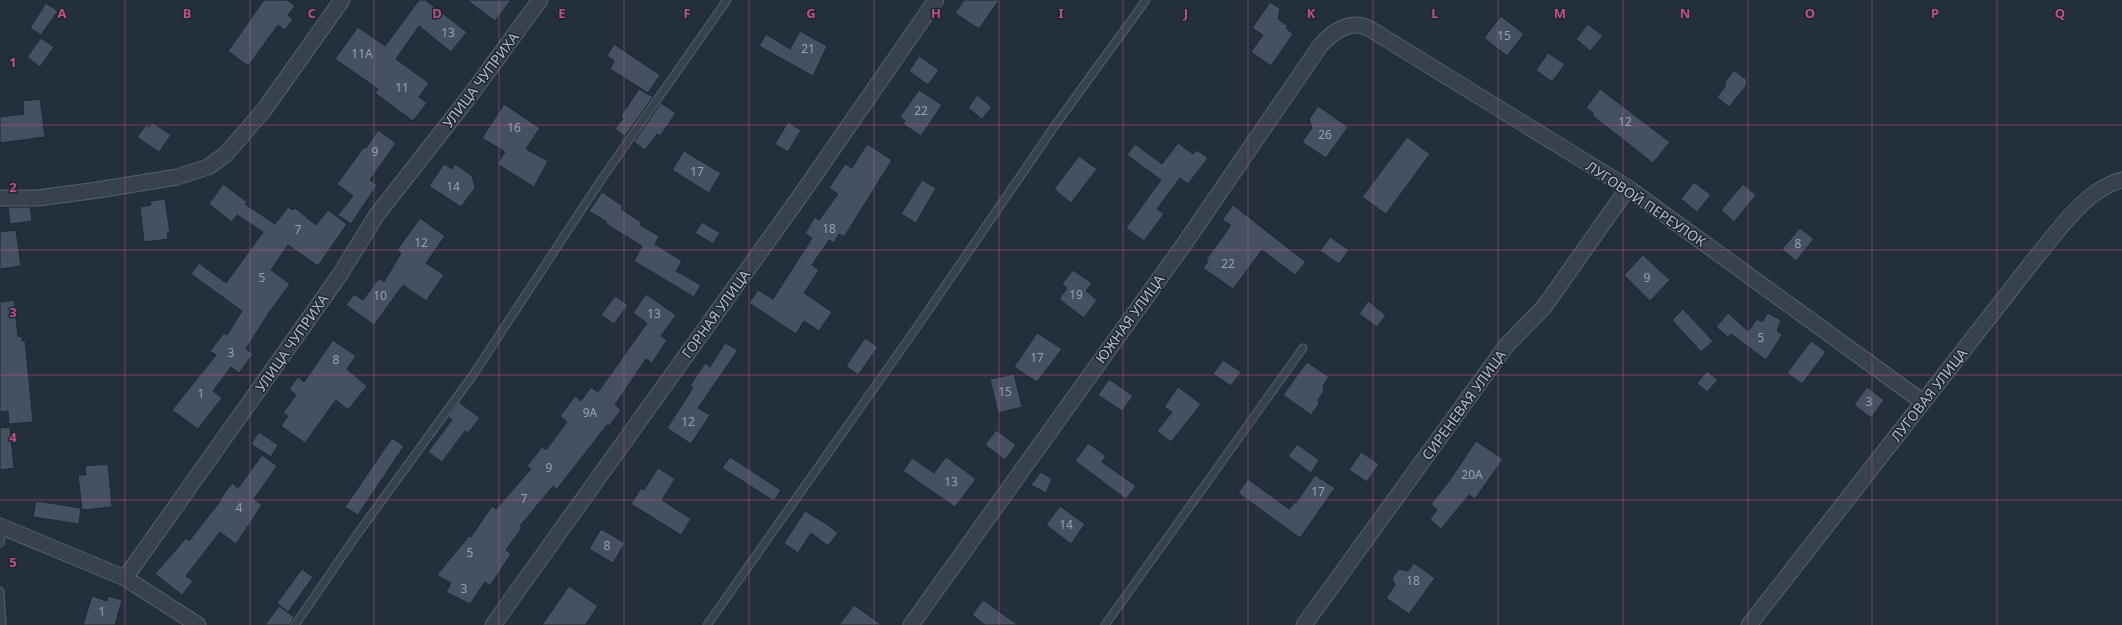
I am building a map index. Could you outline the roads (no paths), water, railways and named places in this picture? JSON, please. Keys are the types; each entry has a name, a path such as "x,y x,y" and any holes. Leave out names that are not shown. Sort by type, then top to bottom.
{"street":[{"path":"0,198 38,198 98,190 177,177 208,167 226,154 264,110 342,0"},
{"name":"УЛИЦА ЧУПРИХА","path":"124,578 339,276 376,216 469,97 540,0"},
{"name":"ГОРНАЯ УЛИЦА","path":"493,625 799,198 936,0"},
{"name":"ЛУГОВОЙ ПЕРЕУЛОК","path":"1358,24 1367,27 1435,68 1628,188 1923,402"},
{"name":"ЮЖНАЯ УЛИЦА","path":"911,625 1185,243 1320,46 1334,32 1358,24"},
{"name":"ЛУГОВАЯ УЛИЦА","path":"1749,625 2032,262 2076,211 2101,188 2122,180"},
{"name":"СИРЕНЕВАЯ УЛИЦА","path":"1304,625 1506,346 1544,307 1628,188"},
{"path":"2,527 124,578 197,625"}],"lane":[{"path":"295,625 356,536 473,375 600,180 727,0"},
{"path":"707,625 917,327 1056,124 1146,0"},
{"path":"1105,625 1303,348"},
{"path":"0,543 2,527"},
{"path":"0,591 2,625"}]}
